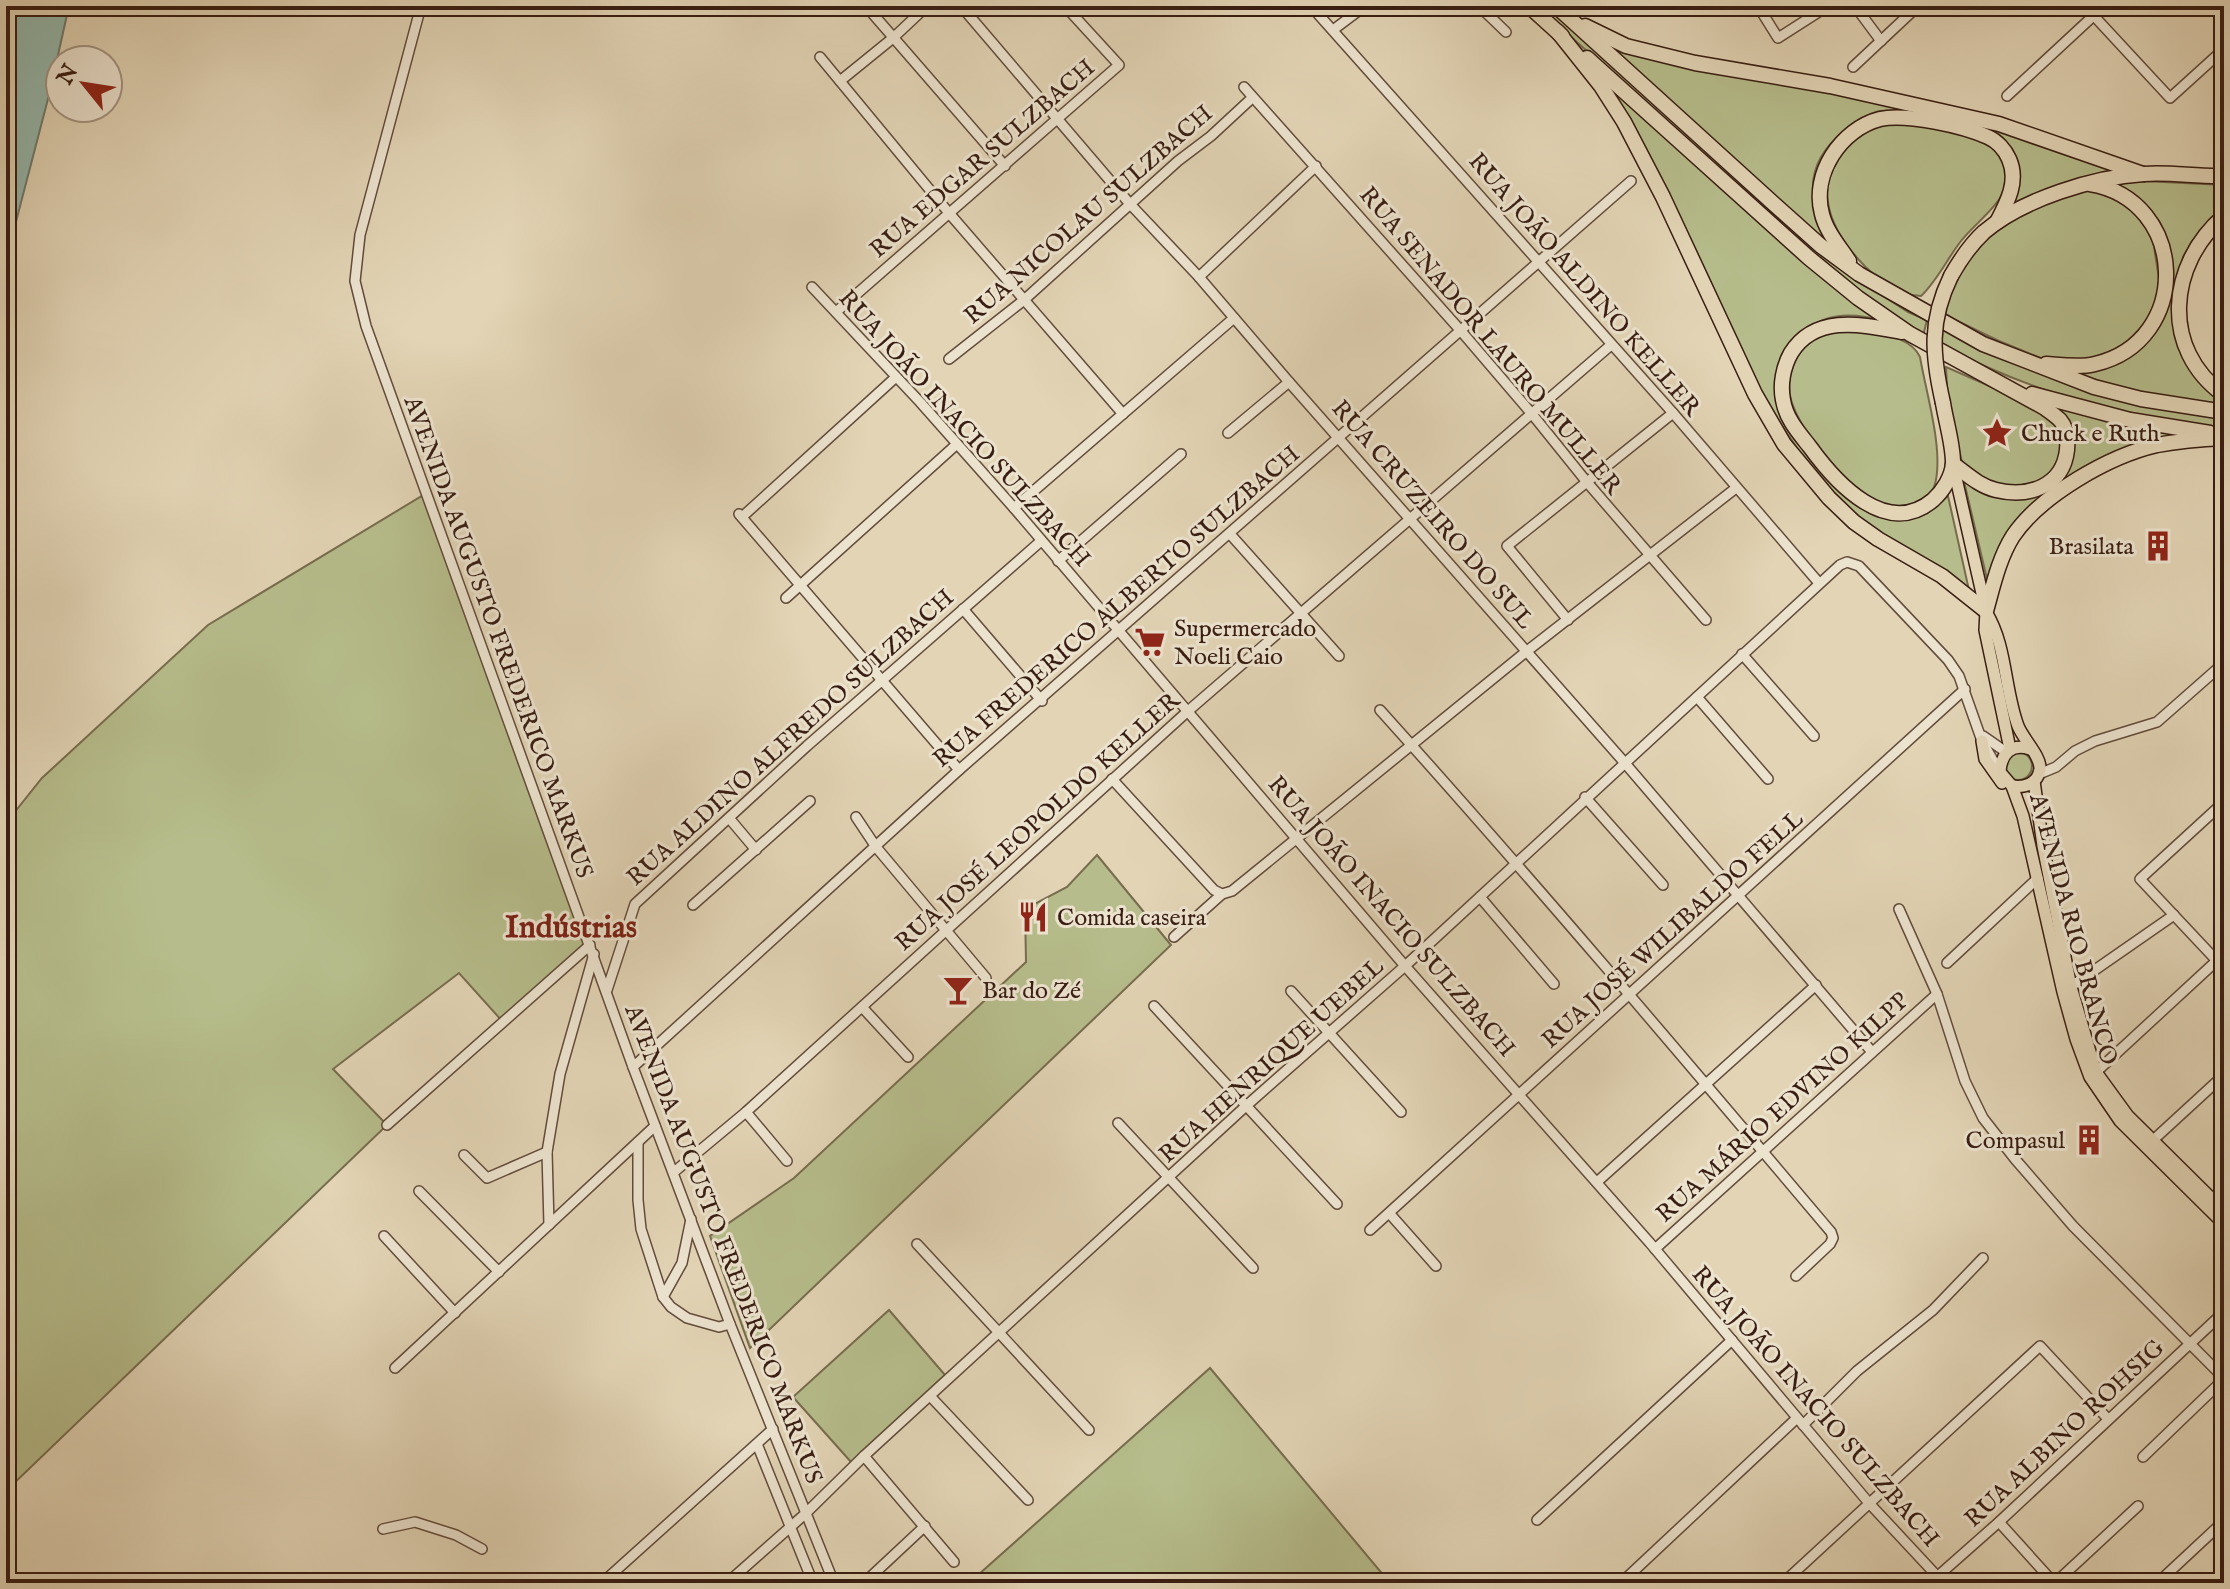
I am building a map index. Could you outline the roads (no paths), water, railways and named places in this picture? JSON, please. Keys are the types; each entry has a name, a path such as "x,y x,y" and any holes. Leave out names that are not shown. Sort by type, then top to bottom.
{"highway":[{"path":"1529,6 1809,258 1858,298 1910,334 2045,408 2060,420 2066,432 2067,455 2059,474 2039,489 2000,491 1975,481 1953,464"},
{"path":"1556,6 1785,214 1859,274 1983,344 2094,387 2224,412"},
{"path":"1568,17 1626,46 1695,63 1830,86 1999,124 2143,174"},
{"path":"1558,32 1601,86 1624,122 1663,197 1755,394 1784,444 1829,498 1854,522 1932,569 1986,611 2002,558 2014,536 2033,513 2056,495 2081,477 2130,454 2155,446 2224,436"},
{"path":"1859,274 1827,228 1821,212 1820,190 1824,170 1833,154 1852,134 1869,123 1883,118 1919,121 1961,128 1991,138 2002,148 2012,171 2009,199 1997,222"},
{"path":"1910,334 1859,324 1835,324 1808,336 1792,351 1784,372 1783,402 1790,420 1835,478 1855,496 1885,512 1902,513 1929,503 1945,485 1953,464 1933,339 1938,306 1951,276 1969,248 1997,222 2038,201 2090,184 2143,174 2224,176"},
{"path":"2027,361 2081,366 2112,358 2129,350 2141,338 2156,319 2162,305 2167,269 2157,232 2149,219 2127,198 2103,186 2090,184"},
{"path":"2224,216 2207,230 2190,257 2178,306 2179,324 2192,361 2201,375 2224,395"},
{"path":"2016,390 2130,420 2224,436"}],"main road":[{"path":"1953,464 1986,611"},
{"name":"AVENIDA RIO BRANCO","path":"1986,611 1996,630 2018,725 2039,760 2037,777 2043,846 2067,990"},
{"name":"AVENIDA RIO BRANCO","path":"1986,611 1985,630 2008,750 2000,761 2000,772 2012,786 2017,802 2067,990 2093,1074 2148,1145 2224,1224"},
{"path":"1981,737 1989,767 2017,802"},
{"path":"2008,750 2016,747 2030,749"},
{"name":"AVENIDA RIO BRANCO","path":"2012,786 2022,787 2037,777"},
{"name":"AVENIDA RIO BRANCO","path":"2148,1145 2224,1211"}],"street":[{"name":"AVENIDA AUGUSTO FREDERICO MARKUS","path":"421,6 360,235 355,264 356,289 386,386 633,1067 730,1324 834,1583"},
{"path":"866,6 1005,166"},
{"path":"840,81 927,6"},
{"name":"RUA CRUZEIRO DO SUL","path":"961,6 1130,204 1199,277 1624,762 1872,1052"},
{"name":"RUA EDGAR SULZBACH","path":"836,312 1119,65 1065,6"},
{"path":"1333,30 1365,6"},
{"path":"1479,6 1506,32"},
{"path":"1758,6 1778,38 1828,6"},
{"path":"1855,6 1881,41"},
{"path":"1853,67 1918,6"},
{"path":"2007,96 2104,6"},
{"name":"RUA JOÃO ALDINO KELLER","path":"1318,14 1673,413 1819,583"},
{"path":"2094,16 2170,98 2224,49"},
{"path":"820,57 949,213 1123,414"},
{"name":"RUA SENADOR LAURO MULLER","path":"1244,87 1461,331 1706,620"},
{"name":"RUA NICOLAU SULZBACH","path":"949,359 1024,300 1252,98"},
{"path":"1199,277 1316,166"},
{"name":"RUA FREDERICO ALBERTO SULZBACH","path":"633,1067 959,770 1042,701 1631,181"},
{"name":"RUA JOÃO INACIO SULZBACH","path":"812,287 1014,508 1405,966 1655,1249 1933,1580"},
{"path":"1014,508 1234,318"},
{"name":"RUA JOSÉ LEOPOLDO KELLER","path":"674,1172 746,1112 1299,613 1611,345"},
{"path":"896,377 740,516 959,770"},
{"path":"1228,433 1289,382"},
{"path":"1568,620 1507,546 1673,413"},
{"path":"786,598 957,444"},
{"path":"1058,561 1181,454"},
{"path":"1174,937 1527,651 1736,488"},
{"path":"1230,534 1339,656"},
{"name":"RUA ALDINO ALFREDO SULZBACH","path":"607,990 635,904 1041,541"},
{"name":"RUA HENRIQUE UEBEL","path":"727,1583 1327,1032 1518,863 1585,797 1840,565 1847,562 1859,566 1948,660 1965,689"},
{"path":"963,609 1042,701"},
{"path":"1742,654 1814,736"},
{"path":"2037,777 2095,741 2157,722 2224,663"},
{"path":"1965,689 1981,737 2000,772"},
{"name":"RUA JOSÉ WILIBALDO FELL","path":"1370,1230 1965,689"},
{"path":"1697,697 1768,779"},
{"path":"1380,710 1518,863 1831,1232 1833,1238 1830,1244 1796,1276"},
{"path":"1981,737 2008,750"},
{"path":"1112,779 1214,890 1227,893"},
{"path":"1585,797 1663,885"},
{"path":"693,905 810,801"},
{"path":"2093,1074 2221,958 2140,879 2224,802"},
{"path":"856,817 876,847 986,978"},
{"path":"729,818 756,850"},
{"path":"1947,963 2038,878"},
{"path":"1480,897 1554,984"},
{"path":"1899,909 1937,994 1965,1081 1983,1118 2073,1226 2224,1378 2143,1457"},
{"path":"2067,990 2174,915"},
{"path":"387,1125 592,950"},
{"path":"549,1225 547,1152 560,1074 592,950"},
{"path":"1597,1182 1816,985"},
{"path":"1291,991 1401,1112"},
{"name":"RUA MÁRIO EDVINO KILPP","path":"1655,1249 1937,994"},
{"path":"1154,1006 1337,1204"},
{"path":"862,1007 908,1057"},
{"path":"2148,1145 2224,1075"},
{"path":"746,1112 787,1161"},
{"path":"1118,1123 1253,1268"},
{"path":"395,1368 655,1126"},
{"path":"638,1142 641,1229 663,1297 687,1318 719,1327 730,1324"},
{"path":"464,1155 487,1178 547,1152"},
{"path":"419,1191 499,1272"},
{"path":"1390,1214 1436,1266"},
{"path":"663,1297 682,1263 691,1218"},
{"path":"384,1236 455,1313"},
{"path":"917,1244 1089,1430"},
{"path":"1621,1583 1857,1371 1933,1310 1983,1258"},
{"name":"RUA ALBINO ROHSIG","path":"1933,1580 2224,1312"},
{"path":"1537,1520 1732,1340"},
{"path":"1783,1583 2040,1346 2108,1419"},
{"path":"930,1396 1028,1500"},
{"path":"602,1583 773,1429"},
{"path":"757,1444 813,1583"},
{"path":"864,1456 954,1562"},
{"path":"1999,1522 2054,1583 2138,1506"},
{"path":"2165,1576 2224,1521"},
{"path":"383,1529 415,1522 456,1535 482,1549"},
{"path":"864,1583 925,1526"}],"water":[{"path":"6,6 69,6 60,44 44,44 44,114 6,260"}],"place":[{"name":"Chuck e Ruth","path":"1997,433"},
{"name":"Brasilata","path":"2158,546"},
{"name":"Supermercado Noeli Caio","path":"1150,642"},
{"name":"Comida caseira","path":"1033,917"},
{"name":"Bar do Zé","path":"958,990"},
{"name":"Compasul","path":"2089,1140"}],"district":[{"name":"Indústrias","path":"571,926"}]}
